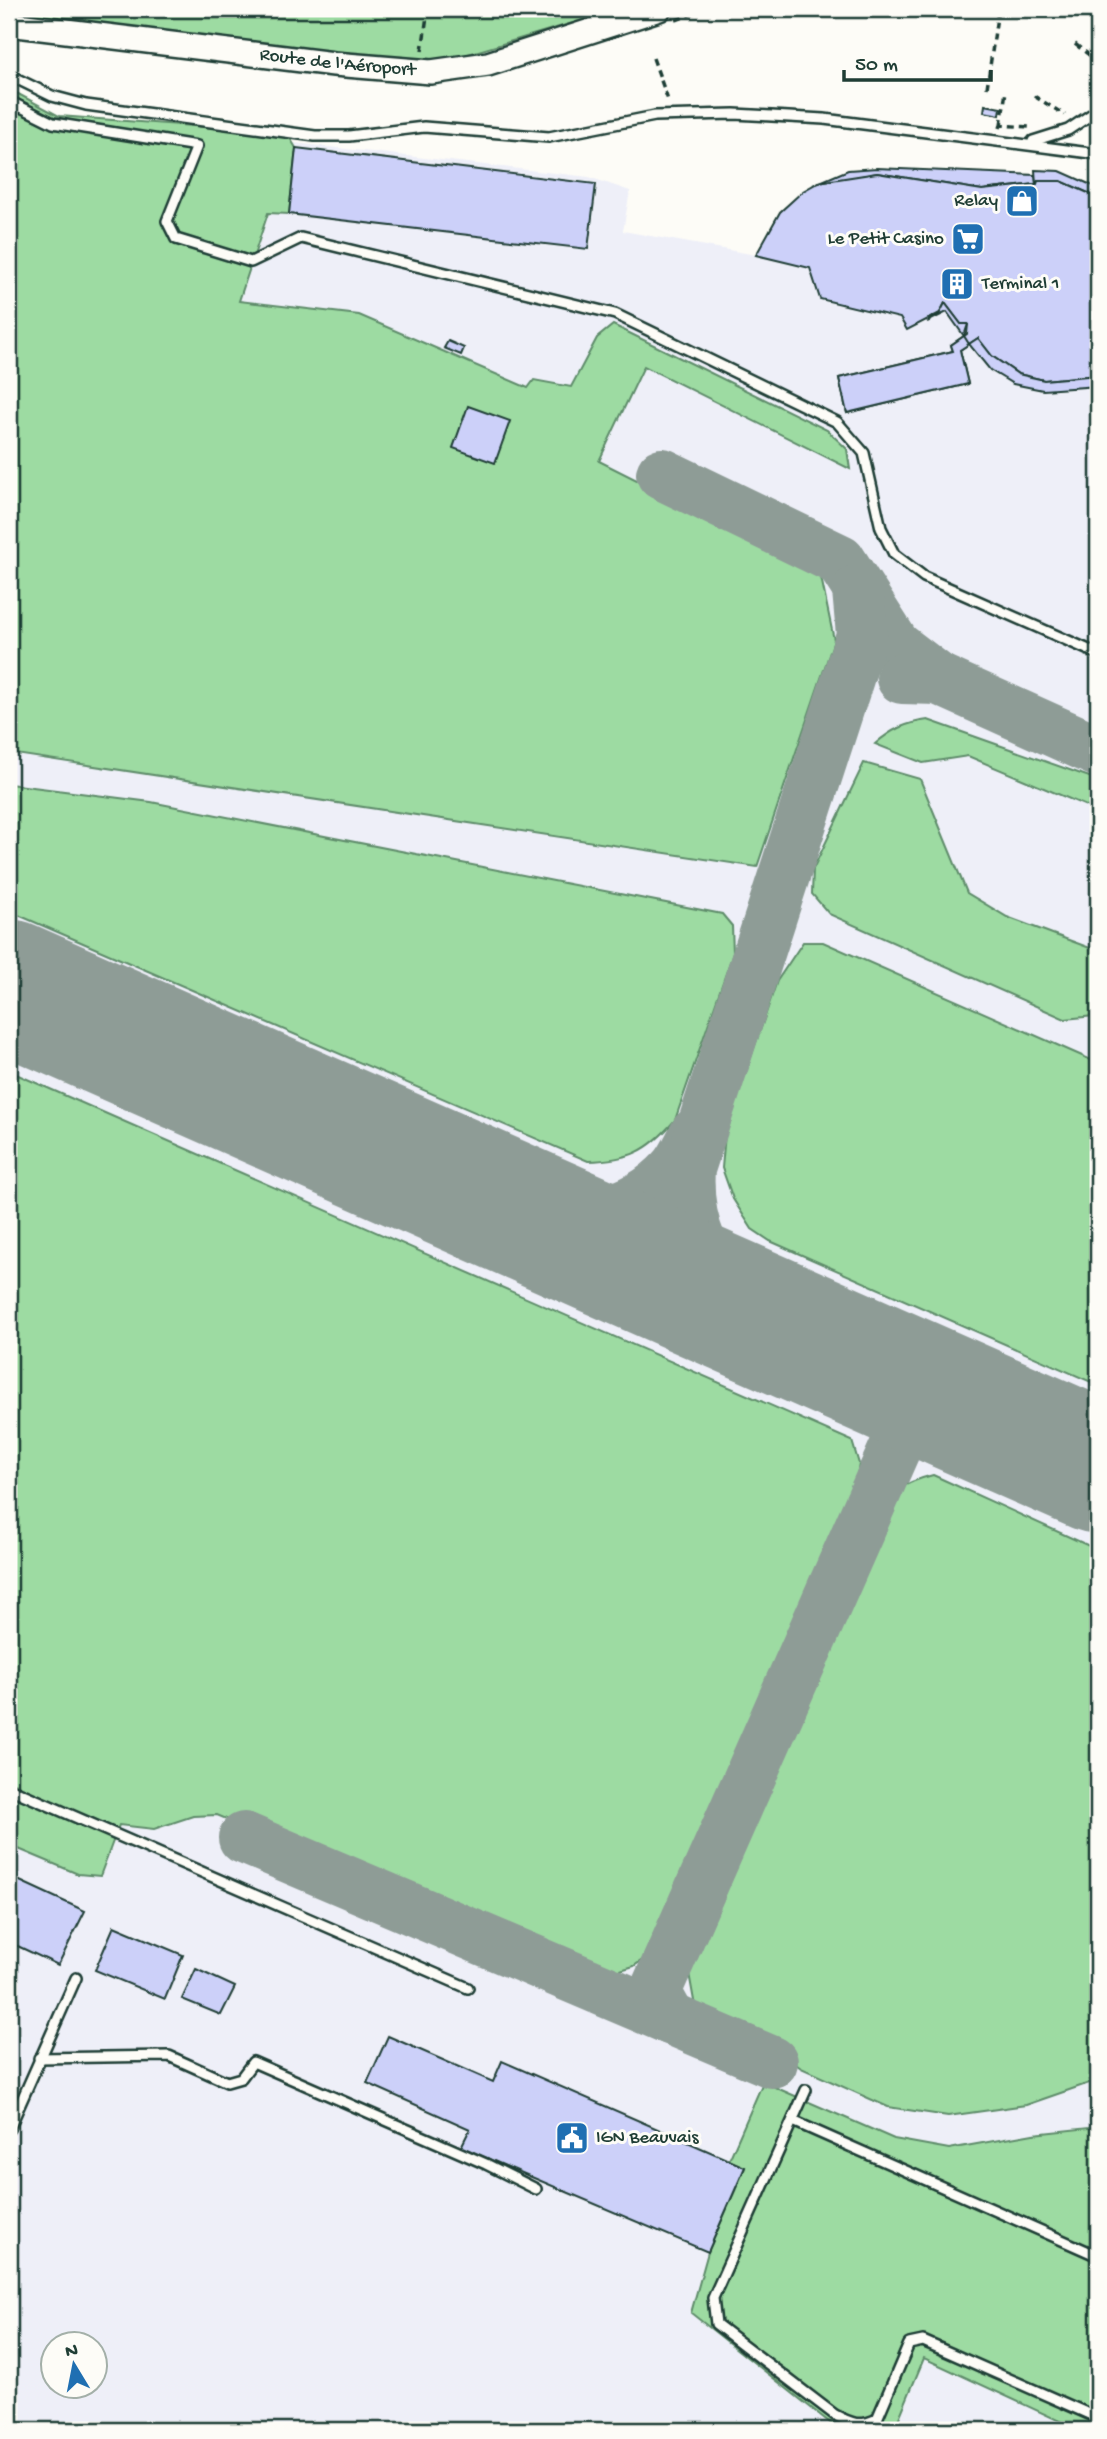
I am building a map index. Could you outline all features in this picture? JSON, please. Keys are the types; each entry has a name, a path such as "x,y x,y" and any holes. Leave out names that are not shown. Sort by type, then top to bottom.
{"street":[{"name":"Route de l'Aéroport","path":"9,24 334,64 431,72 488,64 659,9"}],"lane":[{"path":"9,75 52,96 86,106 315,136 349,136 424,127 549,137 635,119 734,114 824,119 1098,154"},
{"path":"9,101 53,123 197,146 167,221 176,239 251,262 301,238 615,314 837,422 864,453 881,528 894,554 924,577 1098,654"},
{"path":"1018,142 1053,137 1098,110"},
{"path":"9,1788 468,1987"},
{"path":"9,2129 76,1978"},
{"path":"39,2058 169,2056 227,2082 242,2078 253,2062 486,2164 536,2189"},
{"path":"806,2090 713,2298 716,2324 835,2416 853,2425 864,2426 877,2419 909,2344 923,2340 1098,2418"},
{"path":"793,2121 1098,2256"}],"path":[{"path":"422,51 428,9"},
{"path":"987,88 998,9"},
{"path":"1075,44 1098,62"},
{"path":"653,58 673,115"},
{"path":"998,140 1006,91"},
{"path":"1034,96 1067,116"},
{"path":"1060,120 1074,111"},
{"path":"1001,125 1034,127"}],"shaded area":[{"path":"9,89 59,116 589,177 630,191 623,231 756,255 780,212 819,181 848,170 877,168 1035,175 1035,170 1060,171 1098,188 1094,228 1098,228 1098,2430 9,2430"}],"green space":[{"path":"9,9 613,11 448,60 382,58 9,14"},
{"path":"9,89 59,116 287,133 296,148 289,214 268,213 239,301 359,315 528,388 534,380 571,387 597,338 613,325 827,430 847,449 850,469 644,366 599,461 820,572 834,640 757,867 9,753"},
{"path":"928,720 1098,780 1098,811 968,756 923,763 875,744 900,728"},
{"path":"864,763 920,779 967,893 1007,917 1098,951 1098,1009 1094,1016 1065,1019 829,914 812,894 813,869"},
{"path":"9,784 151,802 722,914 732,926 733,953 675,1120 656,1140 637,1152 615,1159 588,1161 9,911"},
{"path":"803,942 823,942 1098,1063 1098,1385 770,1241 752,1229 733,1199 722,1168 725,1134 777,981"},
{"path":"9,1071 852,1441 859,1464 853,1498 676,1908 652,1953 634,1966 610,1973 501,1934 217,1815 193,1816 154,1829 119,1825 100,1876 78,1874 9,1845"},
{"path":"933,1475 1098,1550 1098,2080 1026,2105 948,2116 888,2107 801,2068 778,2050 696,2012 689,1973 701,1928 874,1528 896,1492 910,1483"},
{"path":"763,2082 894,2139 949,2149 1033,2134 1098,2127 1098,2430 1079,2430 924,2358 894,2430 839,2430 691,2313 708,2252 745,2168 729,2160"}],"building":[{"path":"985,105 1001,108 1000,115 984,112"},
{"path":"296,148 596,184 588,249 289,214"},
{"path":"877,168 1035,175 1036,184 982,190 877,173 813,185 848,170"},
{"path":"1035,170 1060,171 1098,188 1098,211 1094,214 1095,196 1061,181 1038,181 1036,184"},
{"name":"Terminal 1","path":"877,173 982,190 1037,184 1038,181 1061,181 1095,196 1094,228 1098,228 1098,375 1044,380 1018,374 992,356 978,338 960,350 968,384 847,413 839,378 953,351 951,345 967,334 968,324 961,324 945,303 940,313 907,330 900,318 820,299 810,268 756,255 780,212 803,191 819,182"},
{"path":"945,303 961,324 968,324 964,336 947,312 927,322 940,313"},
{"path":"964,336 969,344 960,350 968,384 847,413 839,378 953,351 951,345"},
{"path":"978,338 992,356 1018,374 1044,380 1098,375 1098,386 1043,390 1013,384 990,370 969,344"},
{"path":"448,341 464,348 461,355 444,348"},
{"path":"468,406 510,421 495,463 453,448"},
{"path":"9,1876 85,1911 58,1965 9,1942"},
{"path":"114,1926 183,1955 165,1999 95,1970"},
{"path":"196,1969 235,1987 221,2015 182,1999"},
{"name":"IGN Beauvais","path":"388,2036 493,2082 502,2061 745,2167 708,2252 461,2147 470,2129 367,2083"}],"taxiway":[{"path":"662,474 840,560 895,646 938,679"},
{"path":"741,1311 701,1245 691,1210 689,1169 862,635 858,590"},
{"path":"902,678 938,679 1098,751"},
{"path":"523,1215 585,1215 622,1206 640,1198 677,1167 696,1133"},
{"path":"890,1375 901,1403 902,1432"},
{"path":"670,2019 655,1992 902,1432 919,1416 956,1406"},
{"path":"244,1838 772,2062"}],"runway":[{"path":"9,986 1098,1467"}],"place":[{"name":"Relay","path":"1022,201"},
{"name":"Le Petit Casino","path":"968,239"},
{"name":"Terminal 1","path":"957,284"},
{"name":"IGN Beauvais","path":"572,2138"}]}
